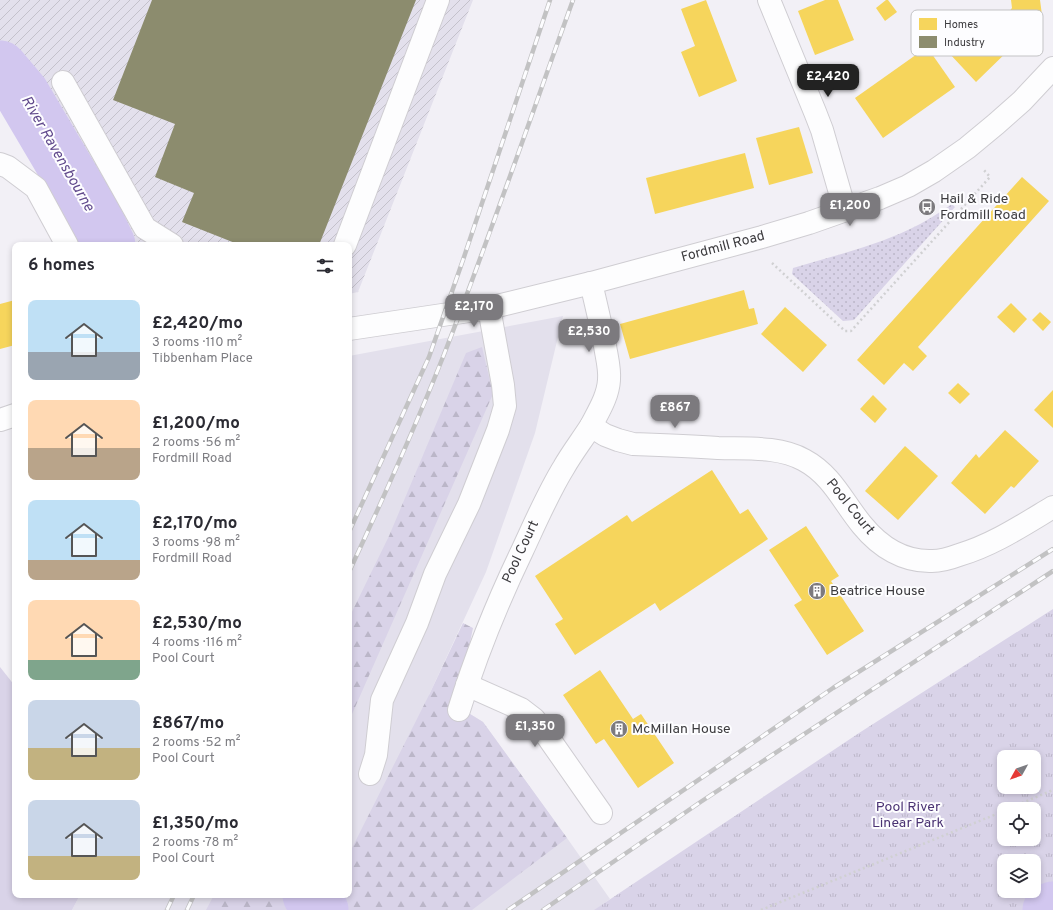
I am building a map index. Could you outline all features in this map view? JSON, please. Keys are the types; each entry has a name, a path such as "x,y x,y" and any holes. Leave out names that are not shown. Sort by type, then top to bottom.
{"street":[{"path":"346,242 438,0"},
{"path":"769,0 822,130 845,210"},
{"name":"Fordmill Road","path":"352,329 489,308 591,283 762,237 809,223 880,198 908,186 934,171 967,148 1022,101 1053,68"},
{"path":"64,82 145,228 167,242"},
{"path":"0,164 8,167 36,188 65,242"},
{"name":"Pool Court","path":"459,710 487,630 509,579 543,506 564,466 591,426 600,410 605,396 609,381 608,366 601,323 591,283"},
{"path":"370,774 376,755 382,700 417,624 435,574 469,504 498,430 503,412 503,385 489,308"},
{"path":"0,420 12,417"},
{"name":"Pool Court","path":"591,426 605,435 634,444 765,450 789,454 804,460 820,471 832,483 862,525 877,541 901,556 916,560 934,561 952,558 972,551 1015,530 1053,507"},
{"path":"467,685 521,709 534,719 601,813"}],"path":[{"path":"762,237 770,262 845,331 851,331 990,177 967,148"},
{"path":"1025,802 1053,790"},
{"path":"760,910 997,814"}],"shaded area":[{"path":"0,0 473,0 358,292 352,293 352,242 111,242 34,96 7,66 0,50"},
{"path":"563,316 535,433 486,572 429,695 457,706 483,722 610,899 595,910 72,910 78,898 352,898 352,355"}],"green space":[{"path":"952,204 955,207 854,320 843,321 792,274 793,268 867,246 896,235 921,223"},
{"path":"482,347 493,394 352,714 352,612 389,536 466,353"},
{"name":"Pool River Linear Park","path":"1053,609 1053,910 594,910 859,733"},
{"path":"463,623 473,628 457,706 483,722 567,838 472,910 206,910 212,898 352,898 352,848 429,695"},
{"path":"0,667 12,682 12,898 78,898 72,910 0,910"}],"building: Homes":[{"path":"706,0 737,81 699,97 681,52 695,46 681,9"},
{"path":"825,0 838,0 854,40 815,55 798,11"},
{"path":"888,0 897,12 885,21 876,8"},
{"path":"1011,0 1040,0 1041,10 1010,10 1012,8"},
{"path":"914,56 933,56 955,87 883,138 855,98"},
{"path":"952,56 1003,56 976,82"},
{"path":"799,127 813,173 769,185 756,138"},
{"path":"745,153 754,188 655,214 646,178"},
{"path":"1022,177 1049,201 918,347 927,356 913,371 904,363 884,385 857,360"},
{"path":"744,290 749,309 754,308 758,324 630,359 620,324"},
{"path":"12,301 12,346 0,349 0,304"},
{"path":"1011,303 1027,319 1014,333 997,317"},
{"path":"785,307 827,345 803,372 761,334"},
{"path":"1040,312 1051,322 1043,331 1032,320"},
{"path":"958,383 970,394 960,404 948,393"},
{"path":"1053,390 1053,428 1034,410"},
{"path":"873,395 887,409 875,423 860,409"},
{"path":"1005,430 1039,461 1014,488 1011,486 985,514 951,483 976,454 979,458"},
{"path":"905,446 938,476 898,520 865,491"},
{"path":"712,470 740,514 748,509 768,539 660,611 655,603 575,655 555,624 563,619 535,576 627,515 632,522"},
{"name":"Beatrice House","path":"806,526 839,576 831,581 864,631 827,655 794,605 802,600 769,550"},
{"name":"McMillan House","path":"600,670 633,719 641,714 674,763 638,788 604,739 596,744 563,695"}],"building: Industry":[{"path":"152,0 416,0 320,242 232,242 182,222 194,193 155,177 175,124 113,100"}],"waterway":[{"name":"River Ravensbourne","path":"0,68 22,94 94,216 107,242"},
{"name":"River Ravensbourne","path":"312,898 321,910"}],"railway":[{"path":"352,525 429,357 550,0"},
{"path":"352,565 398,465 443,357 493,224 573,0"},
{"path":"508,910 833,688 1053,549"},
{"path":"543,910 702,801 1053,571"},
{"path":"167,910 173,898"},
{"path":"187,910 193,898"}],"place":[{"name":"Hail & Ride Fordmill Road","path":"927,207"},
{"name":"Beatrice House","path":"817,591"},
{"name":"McMillan House","path":"619,729"}]}
